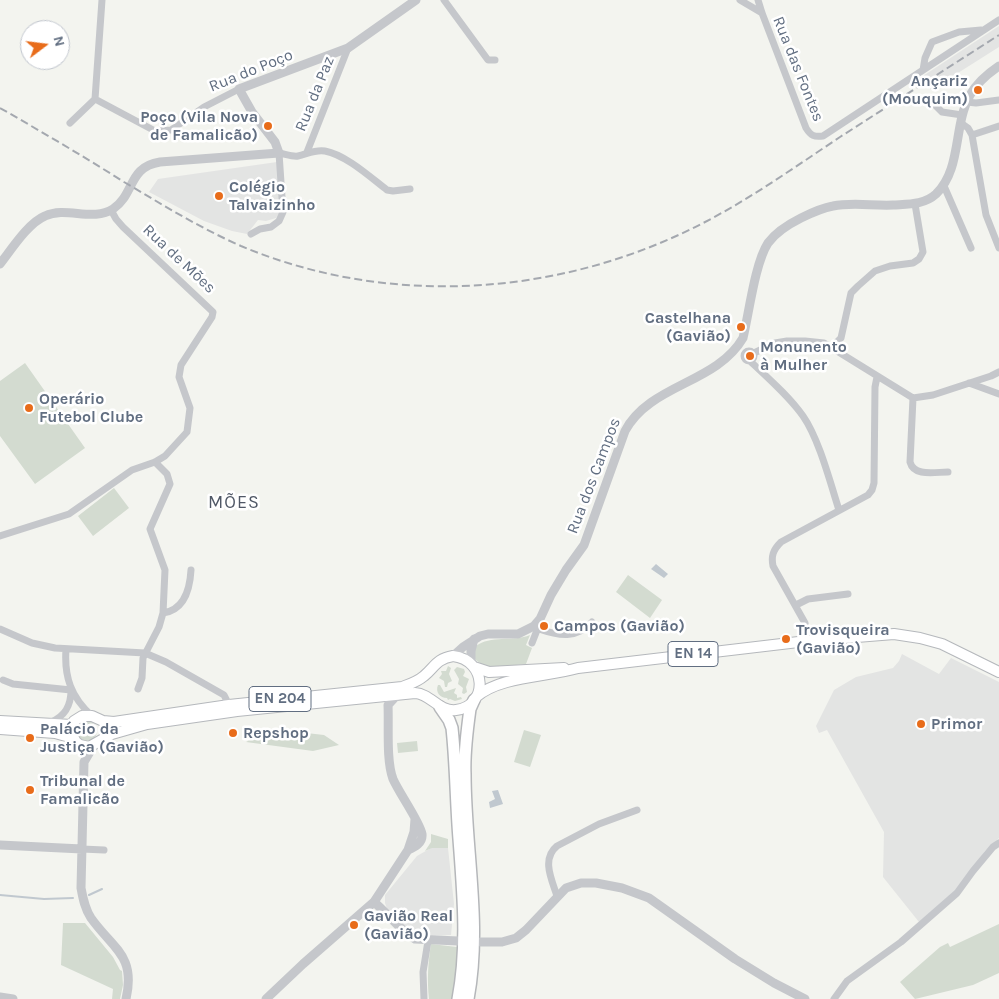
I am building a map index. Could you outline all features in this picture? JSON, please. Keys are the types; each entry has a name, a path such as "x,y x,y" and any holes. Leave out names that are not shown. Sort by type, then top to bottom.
{"highway":[{"path":"468,999 473,948 473,902 465,773 470,709 475,698"},
{"path":"436,704 449,720 452,728 464,930 458,999"}],"main road":[{"name":"EN 14","path":"436,704 455,710 469,705 483,691 498,684 578,668 807,640 883,634 904,635 942,644 999,672"},
{"name":"EN 14","path":"453,656 460,657 472,665 489,672 578,668"},
{"path":"436,704 426,686 429,671 439,660 453,656"},
{"path":"472,665 480,681 475,698"},
{"name":"EN 204","path":"94,718 108,722 119,722 229,705 402,686 413,683 429,671"},
{"name":"EN 204","path":"96,744 116,733 148,724 237,711 420,693 436,704"},
{"path":"0,729 55,733 84,746 96,744 101,738 102,728 94,718 82,716 72,725 71,734 74,740"},
{"path":"0,721 72,725"}],"street":[{"path":"70,123 95,99 102,0"},
{"name":"Rua do Poço","path":"95,99 155,131 171,130 204,107 239,89 348,48 416,0"},
{"path":"444,0 488,60 495,60"},
{"path":"740,0 762,13"},
{"name":"Rua das Fontes","path":"758,0 806,128 811,135 816,137 823,136 923,70"},
{"path":"923,70 999,20"},
{"path":"923,70 925,58 932,42 959,32 984,30"},
{"name":"Rua da Paz","path":"279,153 297,156 307,152 348,48"},
{"path":"832,347 841,338 851,293 875,271 890,266 914,263 919,259 923,252 915,204 928,200 944,186 950,172 961,119 967,102 976,85 999,66"},
{"path":"239,89 252,112 275,142 279,153 283,212 279,221 271,227 260,229 251,234"},
{"path":"967,102 976,103 999,100"},
{"path":"932,102 942,112 961,119 972,135 986,215 996,235 999,248"},
{"path":"972,135 999,126"},
{"path":"307,152 324,151 339,156 356,166 387,190 410,189"},
{"path":"0,264 34,224 44,216 58,213 94,214 112,210 123,198 141,169 152,163 279,153"},
{"path":"944,186 971,248"},
{"name":"Rua dos Campos","path":"532,643 552,595 566,570 584,545 625,431 631,420 646,405 717,365 739,345 746,328 762,256 768,242 791,223 834,206 915,204"},
{"name":"Rua de Mões","path":"112,210 116,219 123,227 213,312 212,317 180,365 179,377 190,408 186,432 165,456 156,462"},
{"path":"752,352 786,341 805,340 824,343 913,398 933,394 999,372"},
{"path":"731,354 747,359 754,358 752,352 739,345"},
{"path":"747,359 804,417 813,436 839,510"},
{"path":"807,640 806,623 773,566 771,559 773,552 780,542 868,495 872,490 874,483 875,387 877,377"},
{"path":"969,383 999,394"},
{"path":"913,398 910,462 912,468 916,472 948,472"},
{"path":"0,536 69,514 132,470 156,462 167,474 170,484 150,529 165,570 163,613 159,627 143,658 142,678 138,689"},
{"path":"163,613 174,610 184,599 190,578 190,570"},
{"path":"796,605 808,599 848,594"},
{"path":"453,656 474,639 488,634 518,634 538,625 557,635 570,636 586,630 592,622"},
{"path":"0,629 32,643 66,649 146,653 166,662 224,695 229,705"},
{"path":"472,665 471,651 474,639"},
{"path":"66,649 66,669 72,690 79,704 94,718"},
{"path":"3,680 13,684 72,690"},
{"path":"47,724 57,720 65,713 72,697 72,690"},
{"path":"266,999 302,964 374,902 408,850 419,844 415,819 400,793 390,770 388,705 398,694"},
{"path":"377,696 388,705"},
{"path":"74,740 84,762 81,888 83,900 92,918 125,960 130,978 126,999"},
{"path":"84,762 96,744"},
{"path":"557,896 548,864 551,851 599,824 637,810"},
{"path":"834,999 847,980 901,942 957,893 973,871 999,843"},
{"path":"0,845 104,850"},
{"path":"481,942 502,942 516,938 526,930 557,896 570,886 582,883 596,883 622,888 655,901 735,958 774,983 805,999"},
{"path":"374,902 408,936 414,939 458,941"},
{"path":"424,999 423,972 428,941"},
{"path":"0,998 13,999"}],"shaded area":[{"path":"999,26 999,47 931,90 923,76"},
{"name":"Colégio Talvaizinho","path":"277,162 280,211 276,218 266,221 258,220 247,234 204,221 149,192 158,179"},
{"name":"Operário Futebol Clube","path":"25,363 85,448 35,484 0,436 0,381"},
{"path":"114,488 129,508 93,536 78,516"},
{"path":"656,564 668,574 664,578 651,569"},
{"path":"628,575 662,600 650,618 616,592"},
{"path":"530,635 526,645 532,648 526,664 487,668 473,658 476,646 482,643"},
{"name":"Primor","path":"902,654 939,674 951,658 999,682 999,838 985,851 958,888 919,922 883,877 884,832 827,730 819,733 816,726 834,690 856,677 893,668"},
{"path":"448,666 451,668 449,674 452,681 445,687 444,681 439,678 442,674 441,671 446,671"},
{"path":"457,667 464,669 463,676 469,679 466,687 467,692 464,694 462,693 463,688 458,684 459,679 454,670"},
{"path":"438,685 440,685 444,692 456,688 454,693 457,695 457,698 461,697 462,699 455,701 442,697 438,692"},
{"path":"87,721 94,724 97,731 94,738 87,741 80,738 77,731 80,724"},
{"path":"271,729 324,735 339,745 313,751 246,742"},
{"path":"524,730 541,735 530,767 514,762"},
{"path":"417,741 418,751 398,753 397,743"},
{"path":"498,790 503,804 490,808 489,802 495,799 492,791"},
{"path":"431,834 448,839 448,848 432,848 425,851 431,842"},
{"path":"431,848 448,848 454,904 451,935 424,936 412,933 388,912 385,903 385,895 417,856"},
{"path":"63,923 85,923 113,957 122,971 123,985 120,999 112,999 113,989 61,965"},
{"path":"999,924 999,973 973,985 915,999 900,982 940,947 948,943 950,947"},
{"path":"431,944 457,947 458,961 455,999 429,999 428,971"}],"waterway":[{"path":"89,895 102,889"},
{"path":"0,895 44,899 73,898"}],"railway":[{"path":"0,108 211,232 241,246 294,265 348,278 403,285 458,286 514,282 568,272 622,257 696,227 759,191 999,35"}],"place":[{"name":"Ançariz (Mouquim)","path":"978,90"},
{"name":"Poço (Vila Nova de Famalicão)","path":"268,126"},
{"name":"Colégio Talvaizinho","path":"219,196"},
{"name":"Castelhana (Gavião)","path":"741,327"},
{"name":"Monunento à Mulher","path":"750,356"},
{"name":"Operário Futebol Clube","path":"29,408"},
{"name":"Campos (Gavião)","path":"544,626"},
{"name":"Trovisqueira (Gavião)","path":"786,639"},
{"name":"Primor","path":"921,724"},
{"name":"Repshop","path":"233,733"},
{"name":"Palácio da Justiça (Gavião)","path":"30,738"},
{"name":"Tribunal de Famalicão","path":"30,790"},
{"name":"Gavião Real (Gavião)","path":"354,925"}],"district":[{"name":"MÕES","path":"234,503"}]}
